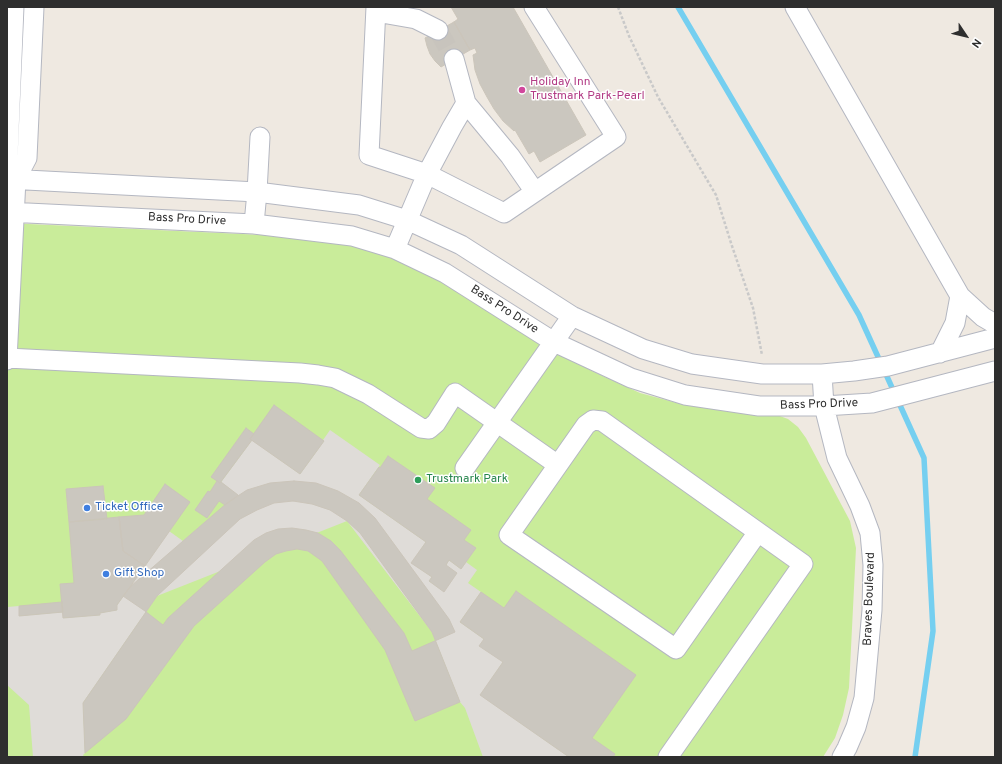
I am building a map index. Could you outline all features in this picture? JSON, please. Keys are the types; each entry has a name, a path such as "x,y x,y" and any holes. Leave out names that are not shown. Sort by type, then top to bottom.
{"street":[{"path":"14,7 8,157 12,179 7,359 318,375 335,378 368,394 421,428 429,429 436,423 455,393 558,465"},
{"path":"12,179 27,158 34,7"},
{"path":"438,30 416,19 376,10 369,155 427,174 504,213 616,137 534,7"},
{"path":"794,7 960,296 984,317 995,324"},
{"path":"454,59 466,103 510,156 536,192"},
{"path":"396,250 427,174 466,103"},
{"path":"254,224 260,137"},
{"path":"12,179 257,192 359,205 407,220 461,245 572,316 643,349 692,364 765,374 822,374 888,366 995,338"},
{"name":"Bass Pro Drive","path":"11,212 254,224 352,236 396,250 445,273 554,342 631,378 685,395 760,406 824,406 872,403 995,371"},
{"path":"940,353 955,323 960,296"},
{"path":"465,468 572,316"},
{"name":"Braves Boulevard","path":"822,374 824,406 837,458 860,506 870,533 873,565 872,610 864,698 856,727 842,757"},
{"path":"668,757 802,564 758,532 602,421 593,420 586,424 509,535 676,649 758,532"}],"path":[{"path":"618,7 629,36 658,97 716,195 753,308 765,374"}],"green space":[{"name":"Trustmark Park","path":"7,223 306,237 357,245 411,263 509,324 592,371 640,393 681,404 777,415 788,419 798,427 806,438 850,521 856,548 849,688 843,715 835,738 823,757 7,757"}],"shaded area":[{"path":"330,430 380,465 359,495 426,542 412,563 432,577 429,581 444,591 446,565 449,560 461,569 466,562 477,570 468,583 481,592 460,622 484,639 503,662 481,695 569,757 483,757 465,708 460,702 432,632 347,521 157,596 83,703 84,757 33,757 29,705 7,685 7,607 19,606 19,616 63,612 63,618 100,615 100,613 117,610 117,605 169,531 183,541 237,495 221,482 252,440 300,474 324,441 323,440"}],"building":[{"name":"Holiday Inn Trustmark Park-Pearl","path":"451,7 513,7 586,135 540,162 534,151 529,154 515,130 514,131 503,121 494,109 480,84 475,70 473,55 477,53 475,48 470,50 454,22 458,19"},
{"path":"454,22 470,50 441,67 430,54 425,38"},
{"path":"274,405 324,441 300,474 250,439"},
{"path":"246,428 254,434 250,439 252,440 220,483 211,477"},
{"path":"388,456 435,488 427,499 471,530 464,540 476,548 461,569 449,560 446,565 457,573 444,592 429,581 432,577 411,563 426,542 359,495"},
{"path":"217,481 220,483 221,482 238,495 225,505 219,501 207,518 195,510"},
{"path":"294,481 316,483 338,491 359,503 375,518 449,619 455,632 412,651 404,633 340,550 331,541 318,533 292,528 278,529 266,533 254,540 168,618 163,625 123,596 131,586 227,503 247,490 270,483"},
{"path":"165,484 190,502 145,566 123,551 119,517 144,515"},
{"name":"Ticket Office","path":"103,486 107,519 69,522 66,489"},
{"path":"293,501 312,504 330,510 347,521 360,533 432,632 460,702 415,721 385,650 322,561 308,551 297,549 276,554 265,562 194,626 126,719 85,753 83,703 157,596 240,519 274,503"},
{"name":"Gift Shop","path":"119,517 123,551 145,566 117,605 117,610 100,613 100,615 63,618 60,584 74,583 69,522"},
{"path":"516,591 636,675 592,738 615,754 613,757 569,757 480,695 503,662 479,646 484,639 460,622 481,592 504,608"},
{"path":"62,602 63,612 19,616 19,606"}],"waterway":[{"path":"678,7 859,315 924,458 933,631 915,757"}],"tunnel":[{"path":"438,30 454,59"}],"place":[{"name":"Holiday Inn Trustmark Park-Pearl","path":"522,90"},
{"name":"Trustmark Park","path":"418,480"},
{"name":"Ticket Office","path":"87,508"},
{"name":"Gift Shop","path":"106,574"}]}
